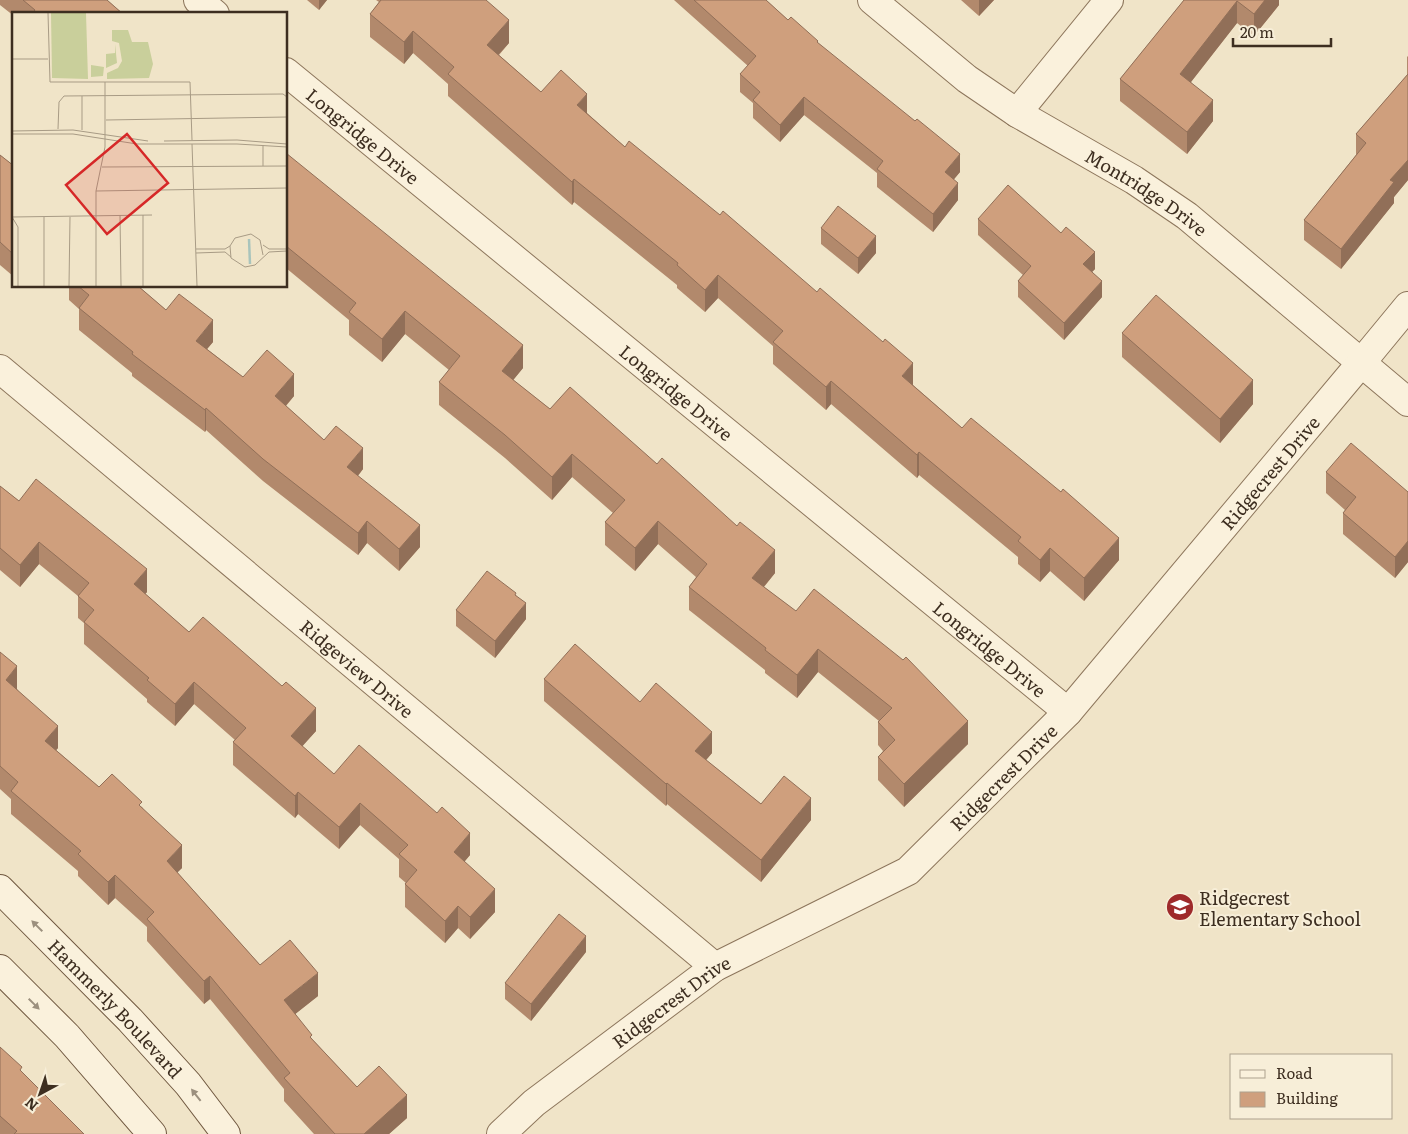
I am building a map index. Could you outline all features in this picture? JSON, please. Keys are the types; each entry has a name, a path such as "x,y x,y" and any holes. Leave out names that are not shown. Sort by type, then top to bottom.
{"street":[{"path":"198,0 213,12"},
{"name":"Montridge Drive","path":"872,0 967,79 1017,113 1134,180 1186,216 1408,402"},
{"path":"1017,113 1109,0"},
{"name":"Longridge Drive","path":"288,74 1068,712"},
{"name":"Ridgecrest Drive","path":"501,1134 534,1103 715,967 908,871 1068,712 1408,306"},
{"name":"Ridgeview Drive","path":"0,368 715,967"},
{"name":"Hammerly Boulevard","path":"0,888 130,1020 188,1084 226,1134"},
{"path":"0,969 67,1036 152,1134"}],"building":[{"path":"23,0 107,0 121,12 34,12 35,10"},
{"path":"381,0 486,0 509,20 487,45 541,92 561,70 587,94 577,105 625,147 629,141 720,215 723,211 817,292 820,288 883,342 885,339 913,363 902,376 962,428 971,418 1061,492 1063,489 1119,538 1084,578 1050,548 1040,560 1018,541 1021,537 919,452 917,455 831,381 826,387 773,342 783,331 718,275 705,290 677,265 678,263 574,179 572,182 448,74 454,67 413,31 404,42 370,14"},
{"path":"694,0 766,0 788,20 791,17 817,42 915,121 917,119 960,154 945,172 958,183 933,214 877,169 883,161 804,97 780,125 753,100 760,92 740,74 756,56"},
{"path":"1184,0 1265,0 1254,14 1237,1 1180,74 1213,100 1187,132 1120,79"},
{"path":"1408,74 1408,160 1390,180 1394,182 1341,249 1304,220 1366,143 1356,134"},
{"path":"0,155 12,164 12,253 0,242"},
{"path":"288,155 523,345 502,371 550,409 570,387 657,464 662,458 737,526 740,522 775,550 752,578 796,611 814,589 903,660 906,657 968,721 904,784 878,757 895,740 878,722 892,708 818,649 797,675 689,587 707,564 658,521 635,548 605,522 625,500 572,454 552,477 505,435 439,382 460,356 405,311 382,339 349,312 356,303 288,248"},
{"path":"1008,185 1061,233 1066,227 1095,252 1083,264 1102,281 1064,323 1018,281 1031,266 978,219"},
{"path":"838,206 876,236 858,258 821,228"},
{"path":"80,288 140,288 166,310 179,294 213,320 196,341 243,377 267,350 294,374 275,396 324,440 336,426 363,448 347,467 420,525 399,549 367,521 358,533 263,459 206,408 205,410 132,354 133,352 79,308 89,295"},
{"path":"1156,295 1253,380 1220,419 1122,333"},
{"path":"1351,443 1408,492 1408,541 1395,557 1343,513 1356,497 1326,472"},
{"path":"36,479 147,569 134,584 189,632 203,617 282,686 286,682 316,708 291,736 334,774 359,745 437,813 442,807 470,833 454,852 495,889 470,917 458,906 445,921 405,884 417,870 399,854 408,845 360,803 339,827 298,792 295,796 233,742 246,728 194,682 175,704 147,680 149,678 84,622 94,610 78,596 89,583 39,542 20,565 0,548 0,486 19,501"},
{"path":"487,571 526,603 495,641 456,610"},
{"path":"575,644 640,702 656,683 712,732 695,751 761,804 784,776 811,798 761,860 666,784 544,679"},
{"path":"0,652 17,666 6,680 58,726 45,741 99,787 112,774 142,802 139,805 182,845 167,861 260,965 290,940 318,973 284,1000 312,1035 310,1037 357,1087 379,1066 407,1095 364,1134 335,1134 284,1078 290,1073 210,976 204,981 147,919 154,912 115,875 108,882 78,854 81,851 11,791 18,782 0,766"},
{"path":"559,914 586,936 531,1004 505,983"},
{"path":"0,1047 22,1067 20,1070 84,1134 14,1134 17,1131 0,1116"}],"place":[{"name":"Ridgecrest Elementary School","path":"1180,907"}]}
